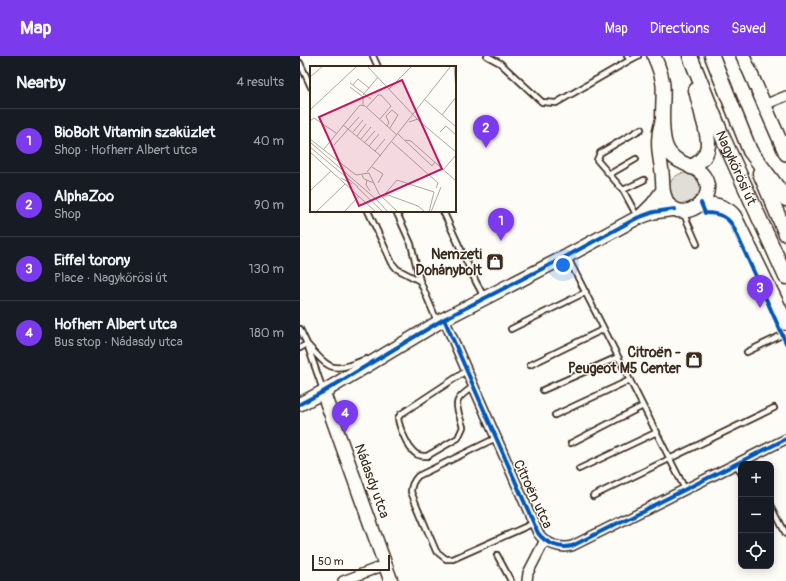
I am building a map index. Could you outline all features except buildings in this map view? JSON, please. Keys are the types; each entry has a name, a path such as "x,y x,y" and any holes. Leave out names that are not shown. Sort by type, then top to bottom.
{"main road":[{"path":"689,56 708,139 707,151 704,157 696,165 690,167"},
{"name":"Nagykőrösi út","path":"689,56 723,138 786,277"},
{"path":"712,56 750,151 786,199"},
{"name":"Nagykőrösi út","path":"750,151 786,234"},
{"path":"701,204 719,206 734,216 786,324"}],"street":[{"path":"639,217 695,208 701,204 707,191 707,184 701,172 677,161 667,150 663,137 661,76 654,56"},
{"path":"743,56 786,154"},
{"path":"764,105 786,96"},
{"path":"662,121 658,148 663,187 667,201 679,210"},
{"path":"300,404 323,392 441,321 568,256 639,217 653,204 663,187 665,180 672,171 680,167 690,167"},
{"name":"Citroën utca","path":"441,321 474,387 538,533 545,540 561,547 572,546 786,439"},
{"name":"Nádasdy utca","path":"323,392 391,581"},
{"path":"527,581 528,573 545,540"},
{"path":"343,581 385,565"}],"lane":[{"path":"374,56 378,66"},
{"path":"487,56 500,63 542,102 556,103 629,58 638,56"},
{"path":"300,63 310,84"},
{"path":"639,217 623,190 597,160 600,153 641,129"},
{"path":"610,174 636,159"},
{"path":"623,190 644,180"},
{"path":"679,210 697,244"},
{"path":"368,212 392,263 397,269 420,281"},
{"path":"396,212 411,244 420,281 441,321"},
{"path":"443,212 485,299"},
{"path":"568,256 685,489"},
{"path":"511,329 586,292"},
{"path":"300,329 307,344 323,392"},
{"path":"530,365 604,329"},
{"path":"747,352 786,333"},
{"path":"307,344 322,362 336,368 346,368 370,358 382,357"},
{"path":"300,348 307,344"},
{"path":"543,390 618,357"},
{"path":"466,371 401,414 398,418 398,425 412,450 416,454 427,456 458,438 463,427 457,407 457,400 460,396 474,387"},
{"path":"555,415 630,380"},
{"path":"571,443 643,406"},
{"path":"593,496 774,408"},
{"path":"579,470 657,432"},
{"path":"496,438 418,476 414,480 411,486 411,492 436,552 446,559 453,559 534,523"},
{"path":"736,464 738,468"},
{"path":"774,511 786,534"},
{"path":"497,555 511,581"}],"shaded area":[{"path":"682,173 688,173 698,180 701,189 700,195 694,202 688,205 682,205 672,198 669,192 669,186 676,176"}],"cycle path":[{"path":"701,203 705,213 721,215 733,226 786,343"},
{"path":"300,404 323,392 444,319 567,256 637,218 654,212 675,209"},
{"path":"444,319 538,533 541,537 554,545 563,547 572,546 786,439"}],"place":[{"name":"AlphaZoo","path":"486,148"},
{"name":"BioBolt Vitamin szaküzlet","path":"501,241"},
{"name":"Nemzeti Dohánybolt","path":"495,262"},
{"name":"Eiffel torony","path":"760,308"},
{"name":"Citroën - Peugeot M5 Center","path":"694,360"},
{"name":"Hofherr Albert utca","path":"345,433"}]}
